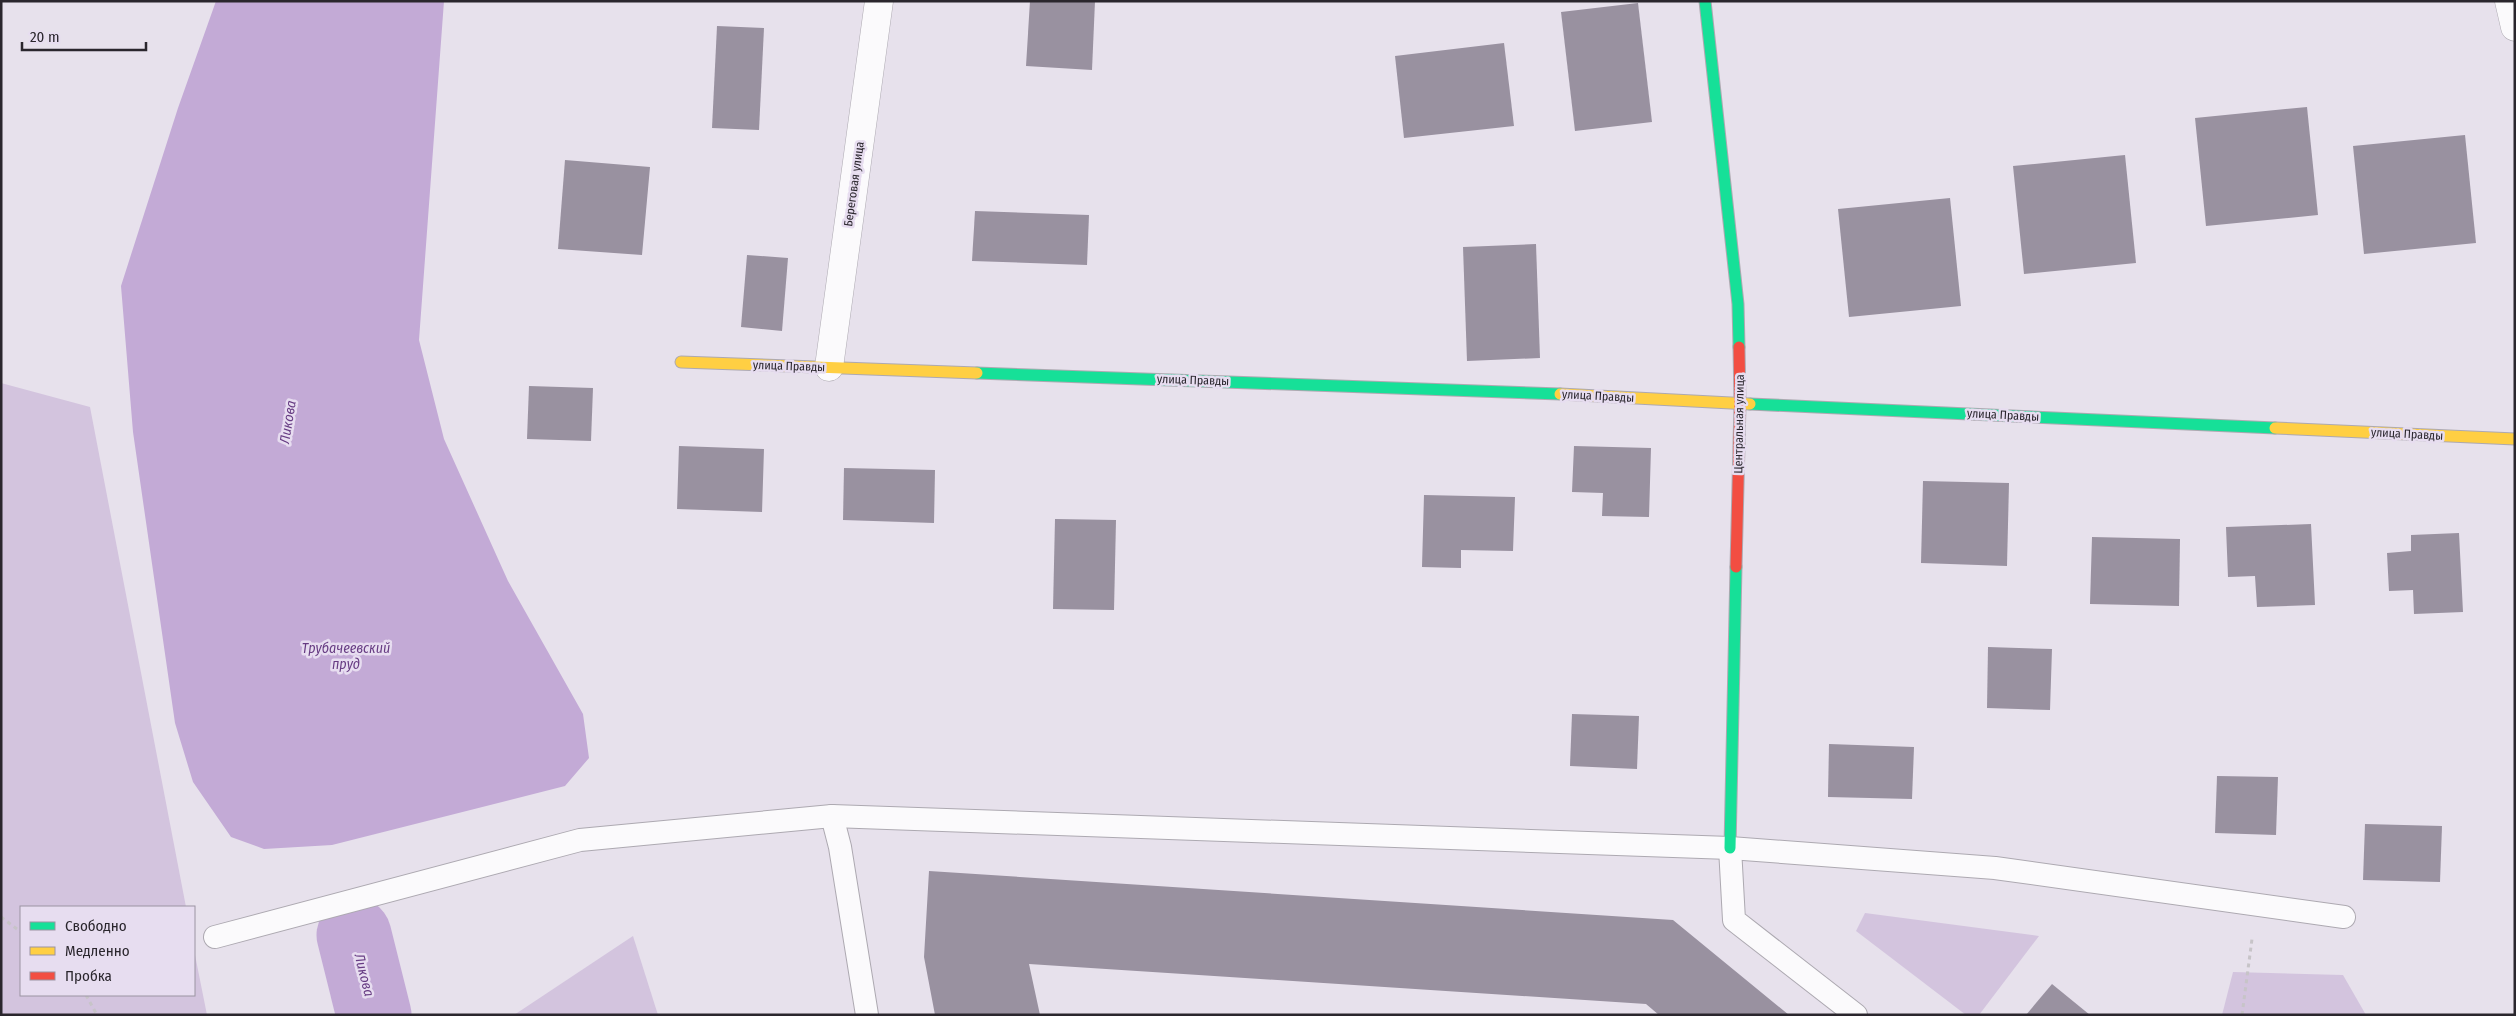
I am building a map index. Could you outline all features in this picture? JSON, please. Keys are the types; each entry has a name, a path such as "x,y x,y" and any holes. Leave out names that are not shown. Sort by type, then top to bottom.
{"street":[{"name":"Береговая улица","path":"829,367 879,1"},
{"name":"Центральная улица","path":"1705,1 1738,304 1740,404 1730,848"},
{"path":"2509,1 2515,27"},
{"name":"улица Правды","path":"681,362 1616,396 1740,404 2515,439"}],"lane":[{"path":"832,816 840,847 866,1015"},
{"path":"215,937 580,840 832,816 1730,848 1994,868 2344,917"},
{"path":"1730,848 1734,920 1856,1015"}],"path":[{"path":"2242,1015 2256,906"},
{"path":"1,916 20,931"},
{"path":"87,996 97,1015"}],"shaded area":[{"path":"1,383 90,407 186,906 20,906 20,996 195,996 195,955 207,1015 1,1015"},
{"path":"1865,913 2039,936 1979,1015 1966,1015 1856,931"},
{"path":"633,936 658,1015 514,1015"},
{"path":"2233,972 2343,975 2366,1015 2222,1015"}],"water":[{"name":"Трубачеевский пруд","path":"216,1 444,1 419,340 444,439 508,581 583,714 589,758 565,786 332,845 264,849 231,837 193,782 175,723 133,432 121,286 178,108"}],"building":[{"path":"1030,1 1095,1 1092,70 1026,66"},
{"path":"1638,3 1652,122 1575,131 1561,12"},
{"path":"717,26 764,28 759,130 712,128"},
{"path":"1504,43 1514,126 1404,138 1395,56"},
{"path":"2307,107 2318,215 2206,226 2195,118"},
{"path":"2465,135 2476,243 2364,254 2353,146"},
{"path":"2125,155 2136,263 2024,274 2013,166"},
{"path":"565,160 650,167 642,255 558,249"},
{"path":"1950,198 1961,306 1849,317 1838,209"},
{"path":"975,211 1089,215 1087,265 972,261"},
{"path":"1536,244 1540,358 1467,361 1463,247"},
{"path":"747,255 788,258 782,331 741,327"},
{"path":"529,386 593,388 591,441 527,439"},
{"path":"679,446 764,449 762,512 677,509"},
{"path":"1574,446 1651,448 1649,517 1602,516 1603,493 1572,492"},
{"path":"844,468 935,470 934,523 843,520"},
{"path":"1923,481 2009,483 2007,566 1921,563"},
{"path":"1424,495 1515,497 1513,551 1461,550 1461,568 1422,567"},
{"path":"1055,519 1116,520 1114,610 1053,609"},
{"path":"2311,524 2315,605 2257,607 2255,576 2228,577 2226,527"},
{"path":"2459,533 2463,612 2414,614 2413,590 2389,591 2387,553 2411,551 2411,535"},
{"path":"2092,537 2180,539 2179,606 2090,604"},
{"path":"1988,647 2052,649 2050,710 1987,708"},
{"path":"1572,714 1639,716 1637,769 1570,766"},
{"path":"1829,744 1914,747 1912,799 1828,797"},
{"path":"2217,776 2278,777 2276,835 2215,833"},
{"path":"2365,824 2442,826 2440,882 2363,880"},
{"path":"929,871 1673,920 1789,1015 1659,1015 1646,1004 1029,964 1040,1015 935,1015 924,957"},
{"path":"2052,984 2090,1015 2026,1015"}],"waterway":[{"name":"Ликова","path":"354,935 374,1015"}],"traffic: fast":[{"path":"1705,1 1738,304 1739,347"},
{"path":"977,373 1560,394"},
{"path":"1750,404 2275,428"},
{"path":"1730,848 1736,567"}],"traffic: slow":[{"path":"681,362 977,373"},
{"path":"1560,394 1750,404"},
{"path":"2275,428 2515,439"}],"traffic: jam":[{"path":"1736,567 1740,404 1739,347"}]}
